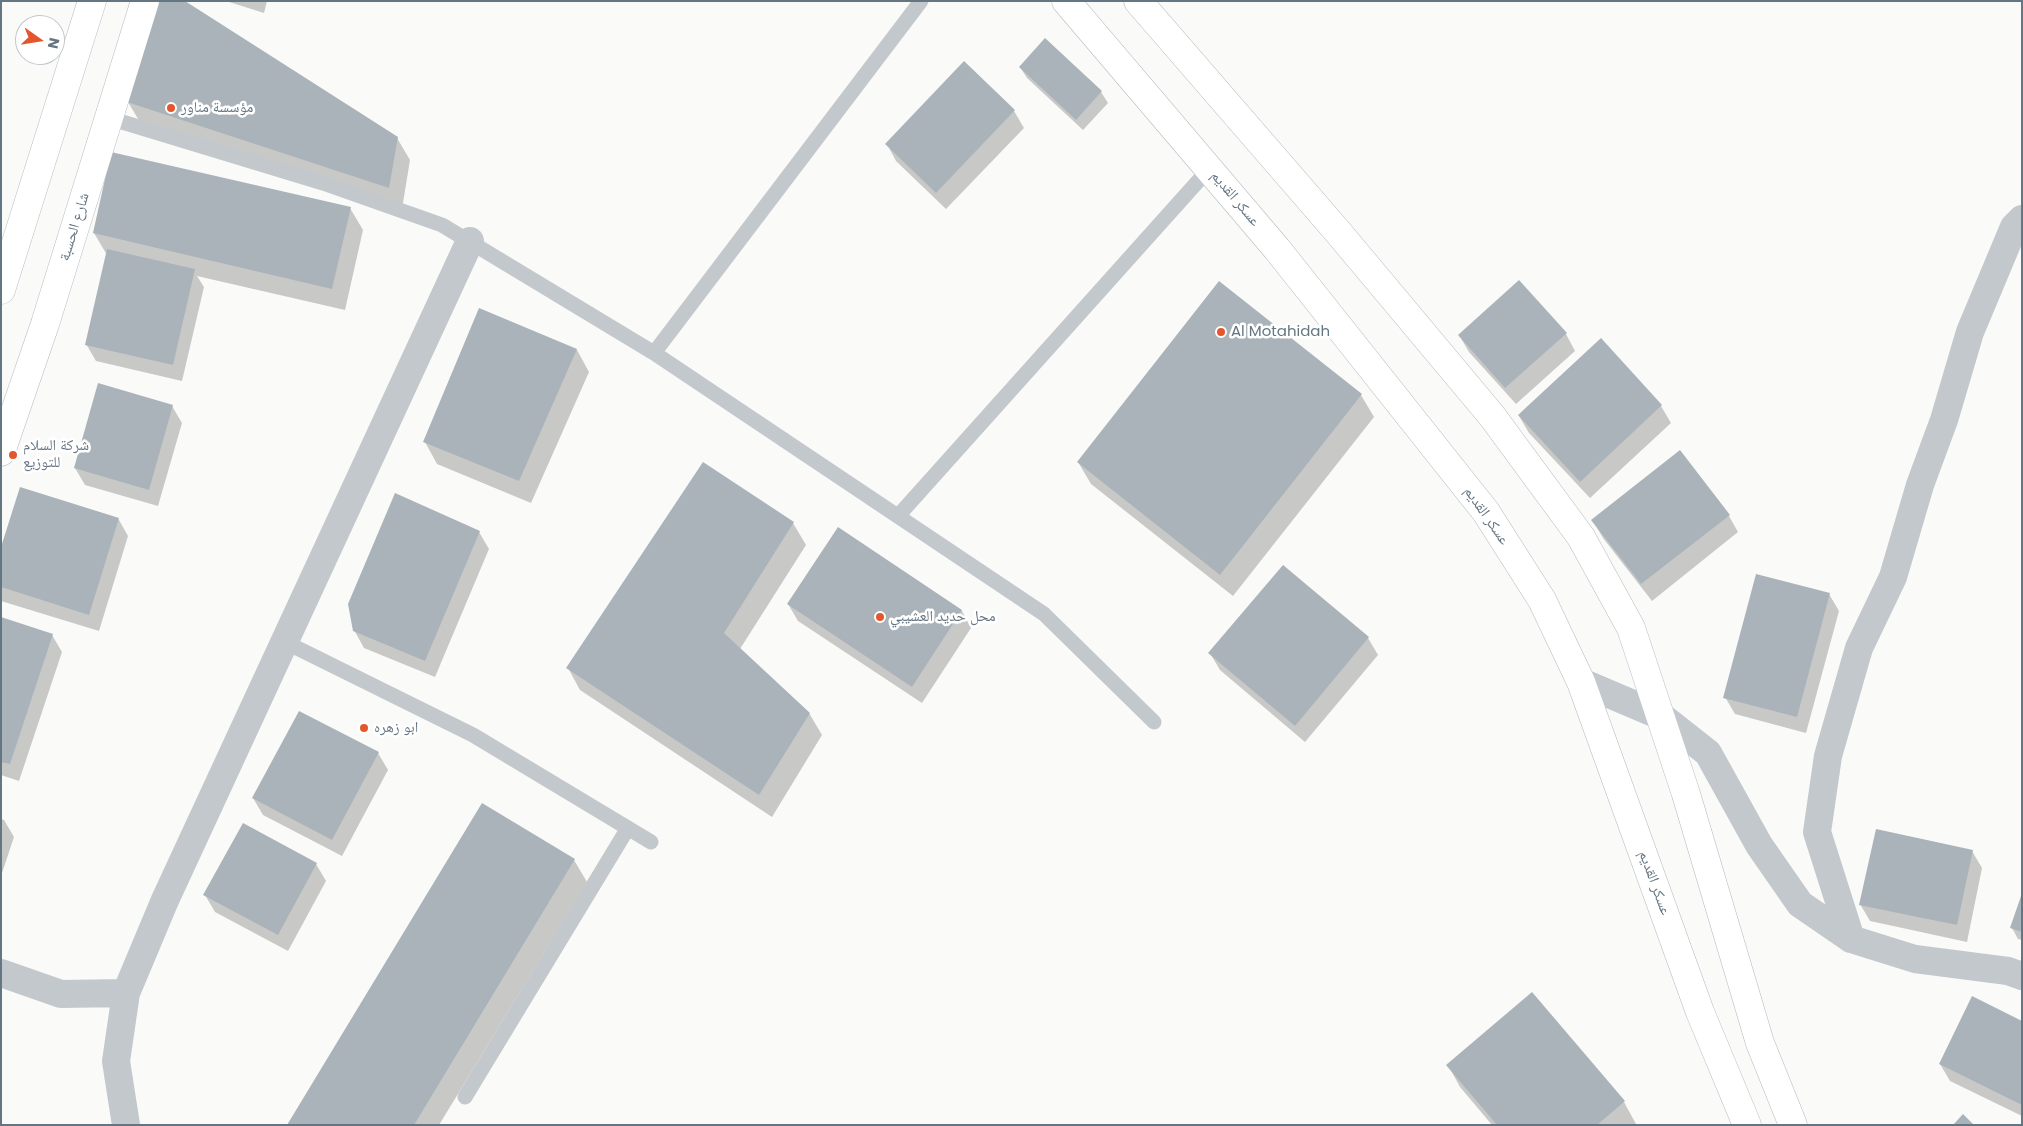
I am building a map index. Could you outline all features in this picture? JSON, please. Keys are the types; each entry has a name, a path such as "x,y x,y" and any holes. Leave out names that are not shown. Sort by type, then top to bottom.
{"street":[{"path":"1,290 8,252 92,1"},
{"name":"شارع الحسبة","path":"1,452 45,324 145,1"},
{"path":"1138,1 1338,232 1486,408 1581,537 1631,628 1686,794 1760,1042 1793,1125"},
{"name":"عسكر القديم","path":"1080,7 1209,169 1277,249 1486,512 1542,600 1581,682 1700,1012 1747,1125"},
{"path":"1851,939 1817,832 1828,756 1859,648 1893,577 1920,485 1944,420 1970,332 2014,227 2022,219"},
{"path":"126,1125 116,1061 126,993 165,900 470,241"},
{"path":"1581,682 1661,716 1708,753 1759,845 1800,904 1851,939 1915,959 2008,972 2022,976"},
{"path":"1,972 62,994 126,993"}],"lane":[{"path":"654,353 921,1"},
{"path":"109,118 323,183 442,225 470,241 654,353 1044,614 1154,722"},
{"path":"898,516 1209,169"},
{"path":"285,642 473,735 651,842"},
{"path":"465,1097 628,828"}],"building":[{"path":"157,1 185,1 398,137 389,188 127,102"},
{"path":"1045,38 1102,91 1076,120 1019,67"},
{"path":"964,61 1015,110 936,193 885,144"},
{"path":"111,152 351,207 332,289 93,233"},
{"path":"107,249 195,269 173,365 85,345"},
{"path":"1519,280 1567,333 1505,388 1458,335"},
{"path":"1219,281 1362,394 1220,575 1077,462"},
{"path":"479,308 577,349 519,481 423,442"},
{"path":"1601,338 1662,405 1580,482 1518,415"},
{"path":"98,383 173,405 149,490 74,468"},
{"path":"1680,450 1730,515 1641,584 1591,520"},
{"path":"703,462 794,522 724,633 810,713 759,795 566,668"},
{"path":"20,487 119,518 89,615 1,587 1,547"},
{"path":"395,493 480,531 425,661 353,631 348,604"},
{"path":"838,527 962,610 912,687 787,604"},
{"path":"1283,565 1369,637 1295,726 1208,653"},
{"path":"1756,574 1830,593 1797,717 1723,698"},
{"path":"1,617 53,634 10,764 1,762"},
{"path":"299,711 379,752 332,840 252,798"},
{"path":"482,803 575,859 414,1125 287,1125"},
{"path":"243,823 317,863 278,935 203,895"},
{"path":"1876,829 1973,850 1957,925 1859,905"},
{"path":"2022,896 2022,932 2010,928"},
{"path":"1532,992 1625,1101 1597,1125 1497,1125 1446,1065"},
{"path":"1972,996 2022,1021 2022,1105 1939,1064"},
{"path":"1963,1114 1974,1125 1953,1125"}],"place":[{"name":"مؤسسة مناور","path":"171,108"},
{"name":"Al Motahidah","path":"1221,332"},
{"name":"شركة السلام للتوزيع","path":"13,455"},
{"name":"محل حديد العشيبي","path":"880,617"},
{"name":"ابو زهره","path":"364,728"}]}
